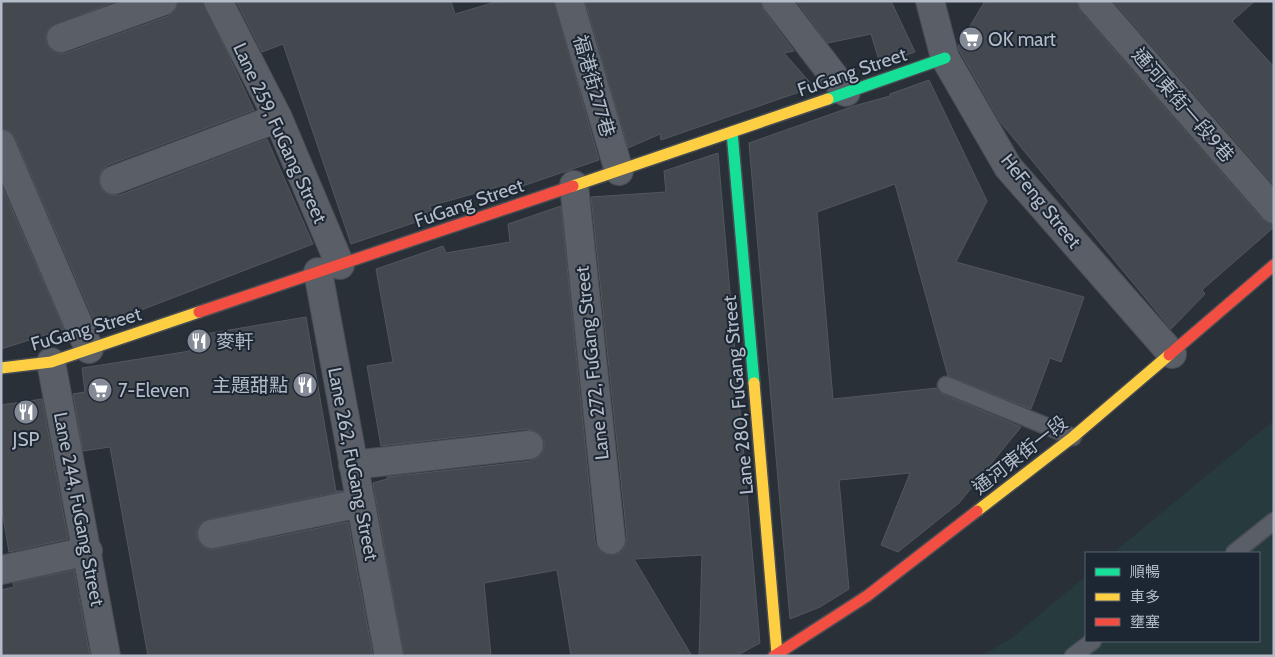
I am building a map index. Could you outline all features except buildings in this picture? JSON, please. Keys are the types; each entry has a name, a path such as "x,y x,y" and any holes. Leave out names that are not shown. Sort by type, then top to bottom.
{"street":[{"path":"60,38 163,1"},
{"name":"Lane 259, FuGang Street","path":"218,1 278,118 329,269"},
{"name":"福港街277巷","path":"569,1 619,171"},
{"path":"776,1 846,92"},
{"name":"HeFeng Street","path":"930,1 945,58 1008,167 1172,354"},
{"name":"通河東街一段9巷","path":"1092,1 1274,209"},
{"name":"FuGang Street","path":"1,368 51,362 88,350 619,171 945,58"},
{"path":"114,180 278,118"},
{"name":"Lane 280, FuGang Street","path":"732,132 776,655"},
{"path":"1,144 88,350"},
{"name":"Lane 272, FuGang Street","path":"574,185 610,540"},
{"name":"通河東街一段","path":"776,655 867,596 1073,437 1274,265"},
{"name":"Lane 262, FuGang Street","path":"329,269 353,465 389,656"},
{"name":"Lane 244, FuGang Street","path":"51,362 88,551 106,656"},
{"path":"353,465 529,445"},
{"path":"212,534 361,503"},
{"path":"1,570 88,551"}],"lane":[{"path":"946,385 1073,437"},
{"path":"1235,552 1274,521"},
{"path":"1073,656 1092,642"}],"green space":[{"path":"1274,420 1274,656 982,656 1013,637 1085,577 1085,642 1260,642 1260,552 1114,552"}],"traffic: fast":[{"path":"828,99 945,58"},
{"path":"732,132 754,383"}],"traffic: slow":[{"path":"573,186 828,99"},
{"path":"1,368 51,362 199,312"},
{"path":"977,511 1073,437 1169,355"},
{"path":"754,383 777,654"}],"traffic: jam":[{"path":"199,312 573,186"},
{"path":"1169,355 1274,265"},
{"path":"774,656 867,596 977,511"}],"place":[{"name":"OK mart","path":"971,39"},
{"name":"麥軒","path":"199,341"},
{"name":"主題甜點","path":"305,385"},
{"name":"7-Eleven","path":"100,390"},
{"name":"JSP","path":"26,412"}]}
